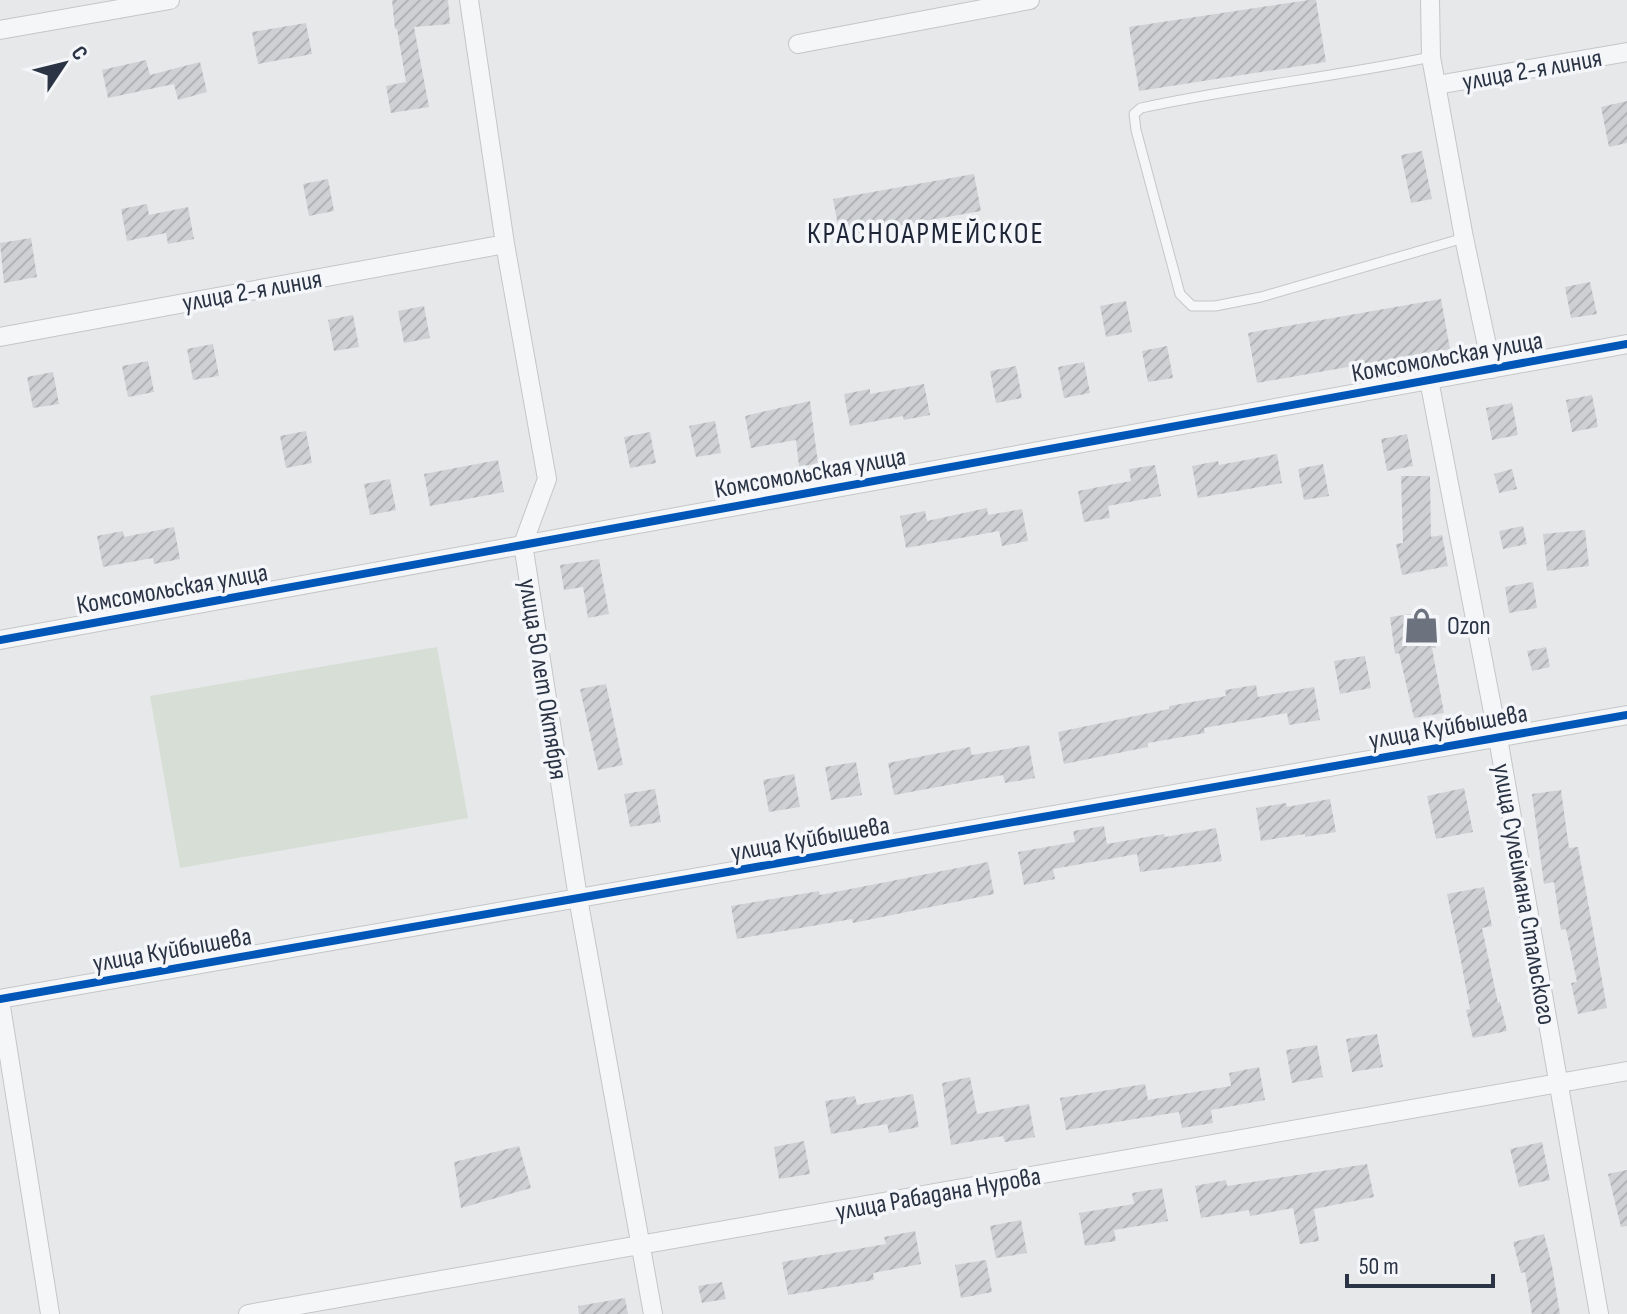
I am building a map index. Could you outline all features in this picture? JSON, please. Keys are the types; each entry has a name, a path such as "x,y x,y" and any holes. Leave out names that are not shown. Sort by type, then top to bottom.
{"street":[{"path":"0,30 170,0"},
{"name":"улица 50 лет Октября","path":"469,0 505,244 547,479 523,544 578,898 653,1314"},
{"path":"798,44 1030,0"},
{"path":"1430,0 1431,57 1492,369"},
{"name":"улица 2-я линия","path":"1437,85 1627,52"},
{"name":"улица 2-я линия","path":"0,337 505,244"},
{"name":"Комсомольская улица","path":"0,640 1627,344"},
{"name":"улица Сулеймана Стальского","path":"1429,380 1498,738 1599,1314"},
{"name":"улица Куйбышева","path":"0,1000 1627,715"},
{"path":"0,1000 50,1314"},
{"name":"улица Рабадана Нурова","path":"248,1314 1627,1071"}],"lane":[{"path":"1431,57 1217,92 1141,108 1134,114 1136,130 1180,294 1192,306 1215,306 1261,297 1464,238"}],"shaded area":[{"path":"437,647 468,818 180,868 150,696"}],"building":[{"path":"392,0 448,0 450,24 414,27 429,107 391,113 386,86 406,82"},
{"path":"1316,0 1326,62 1139,91 1129,27"},
{"path":"306,23 312,54 258,64 252,32"},
{"path":"146,60 150,75 200,62 207,92 178,100 174,84 108,98 102,70"},
{"path":"1627,101 1627,143 1609,147 1601,107"},
{"path":"1422,151 1432,199 1411,203 1401,155"},
{"path":"974,174 981,211 840,236 833,199"},
{"path":"328,179 334,211 309,216 303,184"},
{"path":"147,204 149,215 188,207 194,239 168,244 166,233 127,241 121,209"},
{"path":"31,238 37,277 4,283 0,243"},
{"path":"1590,282 1597,314 1571,318 1565,287"},
{"path":"1441,299 1450,349 1257,383 1248,333"},
{"path":"1126,301 1132,332 1106,337 1100,306"},
{"path":"424,306 430,338 404,343 398,311"},
{"path":"353,315 359,347 334,351 328,320"},
{"path":"213,344 219,376 193,380 187,349"},
{"path":"1167,346 1173,378 1148,382 1142,351"},
{"path":"148,361 154,392 128,397 122,366"},
{"path":"1084,362 1090,393 1064,398 1058,367"},
{"path":"1016,366 1022,398 996,403 990,371"},
{"path":"53,372 59,404 33,408 27,377"},
{"path":"924,384 930,415 904,420 903,416 850,426 844,394 870,389 870,394"},
{"path":"1592,395 1598,427 1572,432 1566,400"},
{"path":"810,401 818,464 799,466 796,440 751,448 745,416"},
{"path":"1512,403 1518,435 1492,440 1486,408"},
{"path":"715,421 721,453 696,457 689,426"},
{"path":"306,431 312,463 286,468 280,436"},
{"path":"650,432 656,463 630,468 624,437"},
{"path":"1407,434 1413,466 1387,471 1381,439"},
{"path":"1277,454 1282,483 1198,498 1192,466 1218,461 1219,465"},
{"path":"498,460 504,492 430,506 424,474"},
{"path":"1323,464 1329,496 1304,500 1298,469"},
{"path":"1155,465 1161,496 1108,506 1110,518 1084,522 1078,491 1131,481 1129,469"},
{"path":"1512,469 1517,489 1499,493 1494,474"},
{"path":"1401,476 1430,476 1431,537 1442,535 1448,566 1402,575 1396,544 1403,543"},
{"path":"390,479 396,510 370,515 364,484"},
{"path":"987,508 988,515 1022,509 1028,541 1002,546 999,531 906,548 900,516 925,511 927,521"},
{"path":"1523,526 1527,544 1503,549 1499,531"},
{"path":"174,527 180,559 154,564 153,558 103,567 97,536 123,531 124,537"},
{"path":"1585,530 1589,566 1547,571 1543,534"},
{"path":"599,559 609,614 588,618 583,587 564,590 560,565"},
{"path":"1533,582 1537,608 1509,613 1505,587"},
{"path":"1431,611 1436,648 1432,648 1444,713 1414,718 1399,653 1395,654 1390,617"},
{"path":"1546,647 1550,667 1532,671 1527,651"},
{"path":"1365,656 1371,688 1340,694 1334,661"},
{"path":"606,684 623,765 598,770 580,689"},
{"path":"1256,685 1258,697 1314,687 1320,720 1289,725 1287,713 1204,728 1205,733 1148,743 1148,747 1064,764 1058,732 1226,696 1225,690"},
{"path":"1029,745 1035,778 1005,783 1003,775 894,795 888,763 970,747 972,755"},
{"path":"856,762 862,795 831,800 825,767"},
{"path":"794,774 800,807 769,812 763,780"},
{"path":"1464,788 1473,832 1436,839 1427,796"},
{"path":"655,789 661,822 630,827 624,794"},
{"path":"1561,790 1569,848 1578,847 1607,1008 1578,1014 1571,983 1577,982 1566,929 1561,930 1554,882 1544,884 1532,794"},
{"path":"1330,799 1336,832 1261,841 1256,808 1286,803 1287,807"},
{"path":"1104,826 1107,844 1216,828 1222,861 1140,872 1137,854 1053,869 1055,879 1024,885 1018,852 1075,842 1073,831"},
{"path":"988,862 994,894 853,923 852,919 737,939 731,906 819,891 820,895"},
{"path":"1484,887 1492,926 1482,928 1507,1031 1473,1038 1447,894"},
{"path":"1377,1034 1383,1067 1352,1072 1346,1039"},
{"path":"1317,1045 1323,1077 1292,1083 1286,1050"},
{"path":"1259,1067 1265,1100 1211,1110 1213,1123 1182,1128 1179,1112 1066,1130 1060,1098 1145,1084 1148,1100 1231,1086 1229,1073"},
{"path":"970,1077 977,1114 1029,1104 1035,1137 1005,1142 1003,1136 951,1145 942,1083"},
{"path":"913,1094 919,1127 889,1133 887,1124 831,1134 825,1101 855,1096 857,1105"},
{"path":"804,1141 810,1174 779,1179 774,1147"},
{"path":"1542,1142 1550,1180 1519,1187 1510,1149"},
{"path":"519,1146 531,1188 461,1208 454,1162"},
{"path":"1367,1164 1374,1197 1314,1209 1319,1241 1300,1244 1293,1208 1250,1216 1249,1210 1201,1218 1195,1186 1226,1180 1227,1186"},
{"path":"1627,1170 1627,1226 1621,1227 1608,1174"},
{"path":"1162,1188 1168,1221 1114,1230 1116,1241 1085,1246 1079,1213 1134,1204 1132,1193"},
{"path":"1021,1220 1027,1253 996,1258 990,1226"},
{"path":"915,1231 921,1264 873,1273 874,1280 788,1295 782,1262 886,1244 884,1237"},
{"path":"1544,1234 1560,1314 1532,1314 1525,1272 1521,1273 1513,1242"},
{"path":"986,1260 992,1292 961,1298 955,1265"},
{"path":"722,1282 726,1299 702,1303 698,1286"},
{"path":"625,1298 628,1314 579,1314 578,1306"}],"cycle path":[{"path":"0,640 1627,344"},
{"path":"0,999 1627,715"}],"place":[{"name":"Ozon","path":"1421,625"}],"district":[{"name":"КРАСНОАРМЕЙСКОЕ","path":"926,233"}]}
